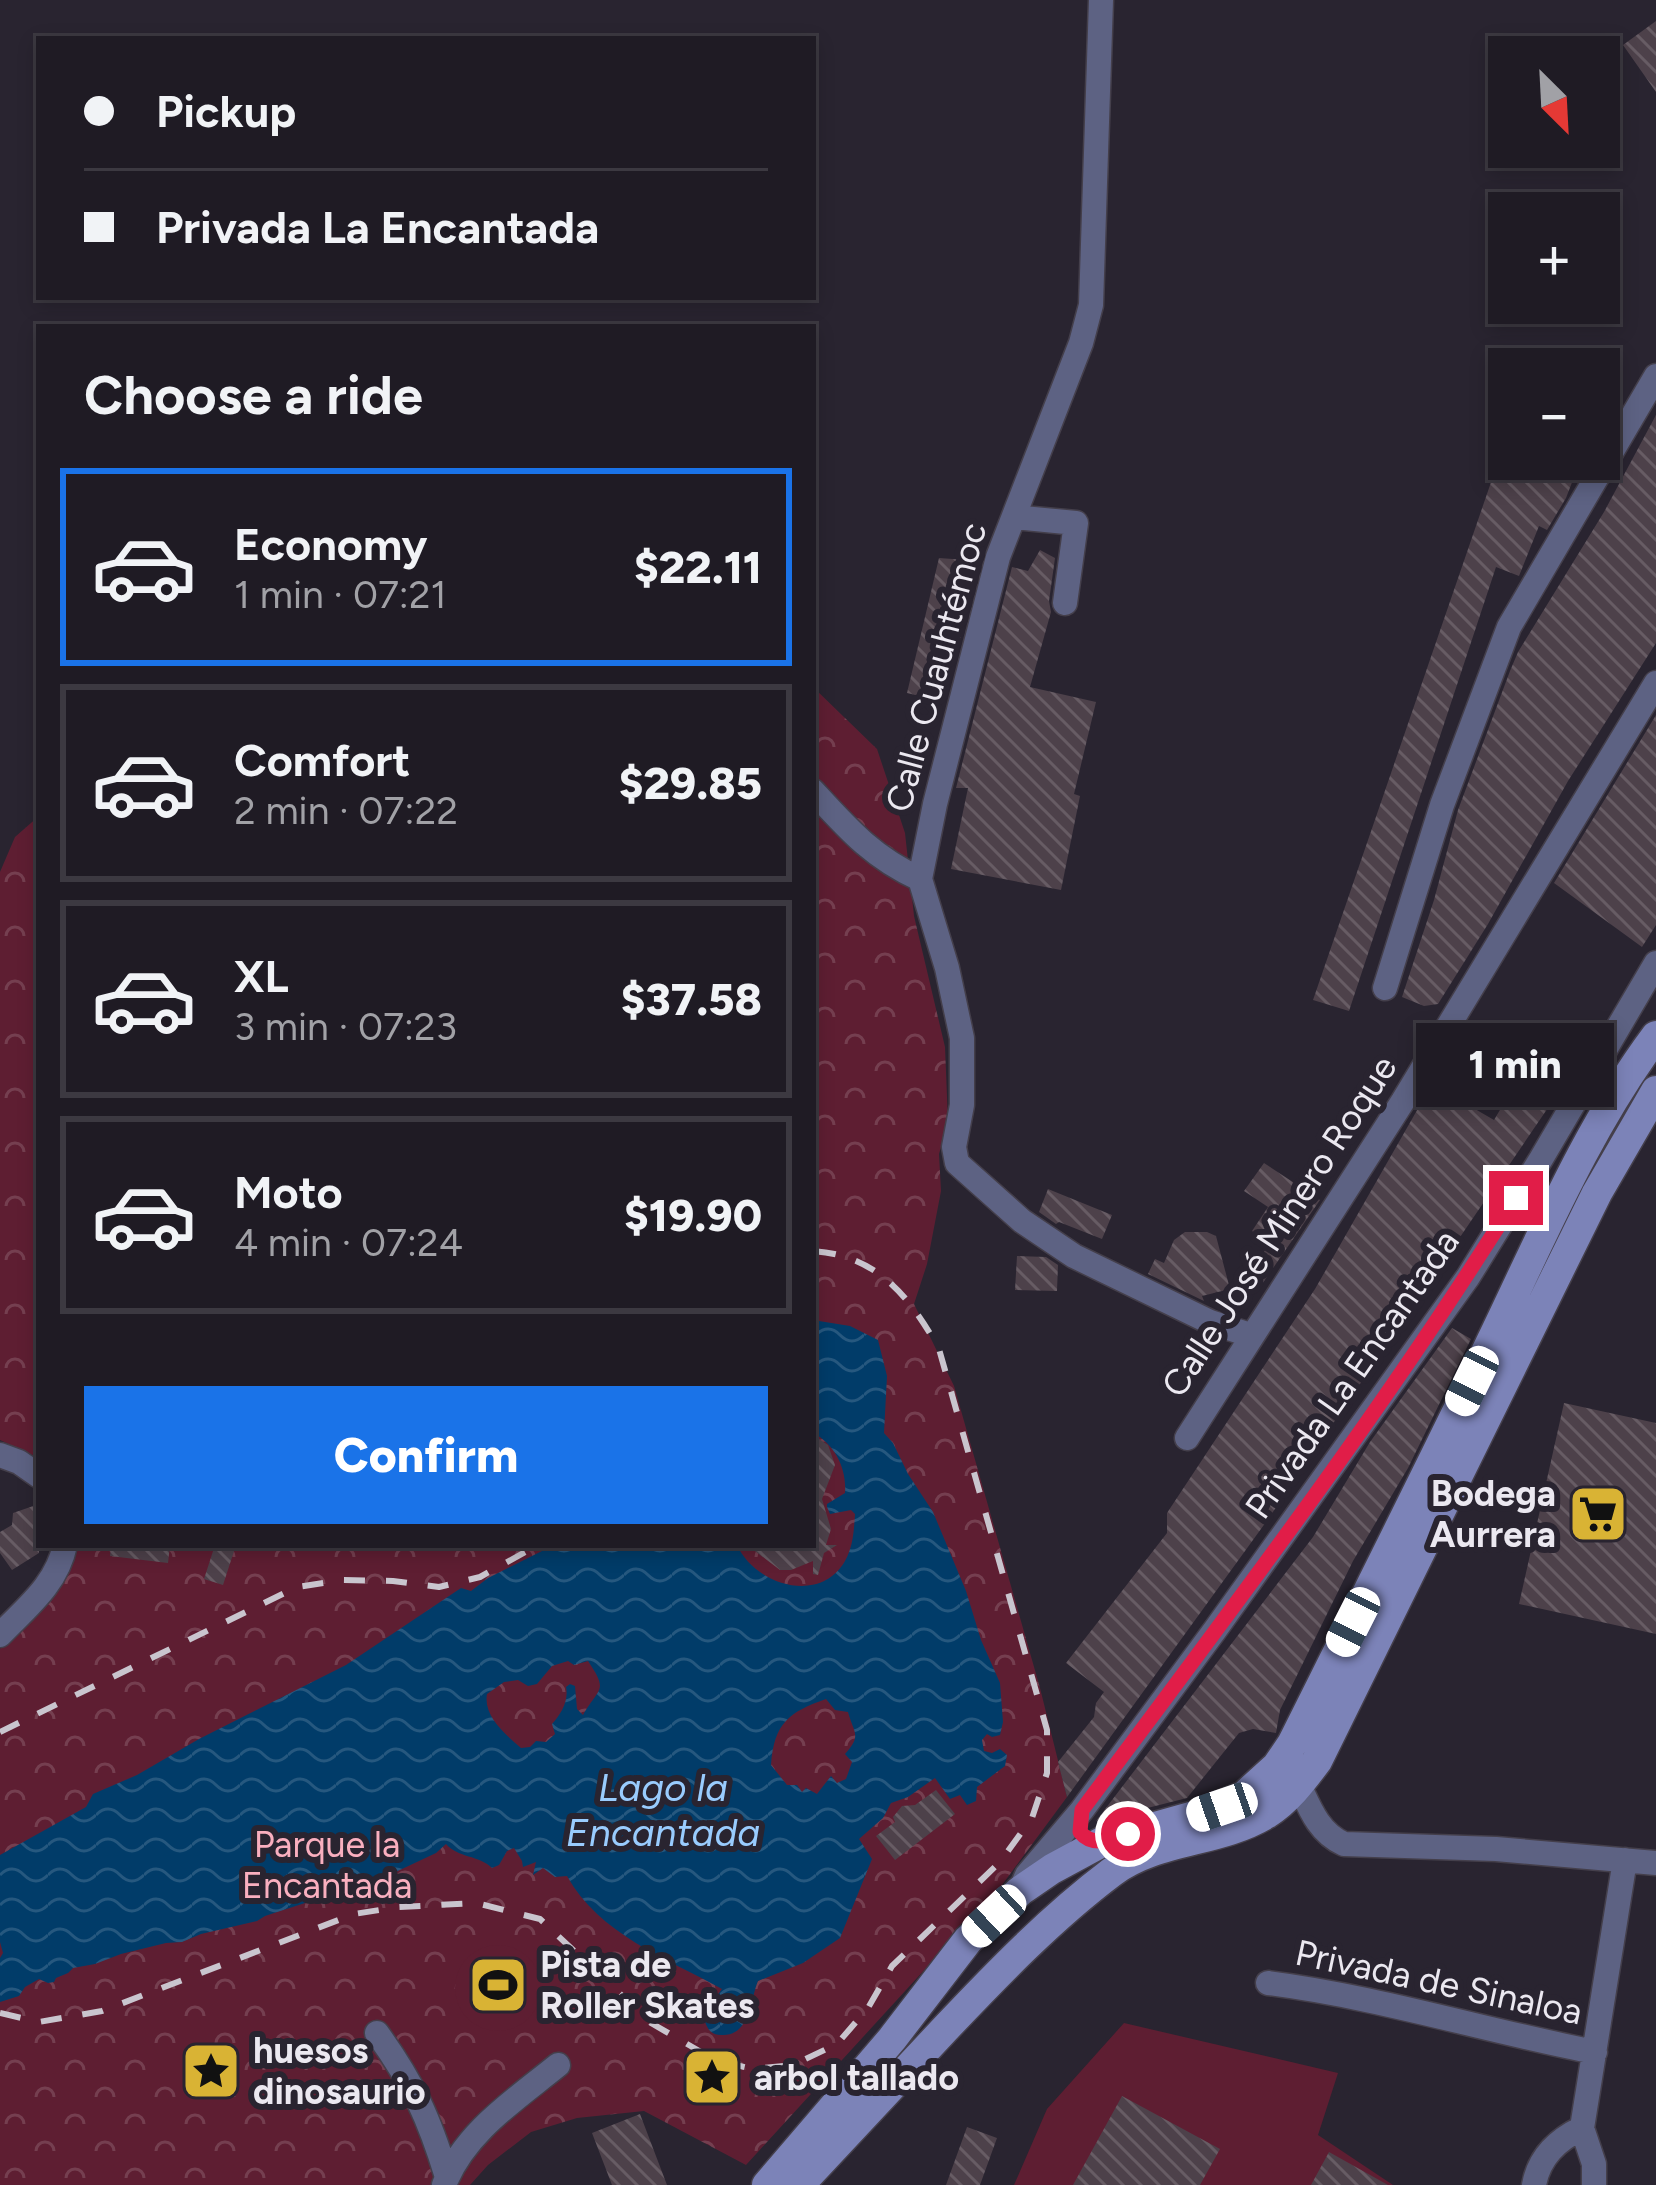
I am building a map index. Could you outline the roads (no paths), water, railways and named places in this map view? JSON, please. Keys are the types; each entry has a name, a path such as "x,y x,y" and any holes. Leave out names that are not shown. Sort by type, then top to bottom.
{"main road":[{"path":"766,2185 892,2038 968,1940 1020,1891 1102,1842 1222,1807 1244,1796 1277,1766 1584,1154 1656,1036"},
{"path":"799,2185 989,1982 1114,1870 1159,1847 1264,1815 1299,1785 1317,1761 1597,1192 1656,1091"}],"street":[{"name":"Calle Cuauhtémoc","path":"920,879 998,556 1081,343 1091,305 1101,0"},
{"path":"1385,988 1442,805 1509,627 1656,376"},
{"path":"1014,517 1076,523 1065,603"},
{"name":"Calle José Minero Roque","path":"1186,1438 1403,1101 1656,683"},
{"path":"816,794 858,839 892,866 920,879 962,1038 962,1105 954,1147 957,1163 1022,1221 1074,1256 1210,1322 1250,1335"},
{"name":"Privada La Encantada","path":"1020,1891 1027,1875 1082,1810 1468,1277 1656,963"},
{"path":"0,1455 36,1474"},
{"path":"0,1634 49,1584 64,1548"},
{"path":"1299,1785 1315,1819 1330,1838 1344,1844 1496,1849 1656,1863"},
{"path":"1082,1810 1080,1832 1102,1842"},
{"path":"1594,2185 1594,2164 1582,2128 1625,1861"},
{"name":"Privada de Sinaloa","path":"1268,1983 1327,1990 1519,2038 1595,2051"},
{"path":"376,2033 406,2072 422,2104 446,2181"},
{"path":"446,2181 466,2144 558,2065"},
{"path":"1534,2185 1538,2167 1560,2139 1582,2128"}],"water":[{"name":"Lago la Encantada","path":"819,1321 850,1326 878,1340 887,1376 884,1433 933,1512 966,1591 1000,1683 1000,1735 987,1734 982,1740 984,1751 1000,1749 1007,1755 1005,1766 977,1787 976,1801 967,1805 960,1795 950,1799 935,1778 891,1803 883,1818 859,1839 872,1859 840,1938 803,1963 758,1981 738,2030 717,2035 705,2023 703,2015 722,1989 615,1929 567,1876 555,1877 543,1868 533,1875 536,1862 523,1867 514,1848 492,1868 446,1844 385,1877 257,1921 73,1968 54,1982 39,1979 19,1996 0,2002 0,1855 86,1807 93,1794 346,1665 461,1588 471,1591 544,1548 739,1548 758,1571 772,1579 805,1586 820,1583 845,1561 855,1514 851,1510 830,1514 827,1504 845,1493 845,1484 842,1466 816,1435","holes":["568,1661 574,1665 588,1661 600,1684 597,1694 583,1715 577,1709 575,1686 570,1684 564,1707 552,1724 555,1734 546,1742 521,1748 492,1717 487,1694 504,1682 537,1684 552,1666","826,1699 835,1710 848,1712 854,1730 855,1738 845,1754 852,1762 846,1779 837,1783 831,1776 817,1794 787,1785 771,1765 780,1729 802,1709"]}],"railway":[{"path":"0,2013 39,2022 102,2011 354,1914 476,1903 540,1919 651,2023 713,2059 752,2069 793,2065 837,2044 868,2008 892,1966 1000,1862 1032,1818 1047,1773 1047,1730 939,1349 916,1312 889,1282 856,1261 816,1251"},
{"path":"0,1732 297,1587 343,1580 439,1587 480,1577 533,1548"}],"place":[{"name":"Bodega Aurrera","path":"1598,1514"},
{"name":"Pista de Roller Skates","path":"498,1985"},
{"name":"huesos dinosaurio","path":"211,2071"},
{"name":"arbol tallado","path":"712,2077"}],"park label":[{"name":"Parque la Encantada","path":"327,1864"}]}
